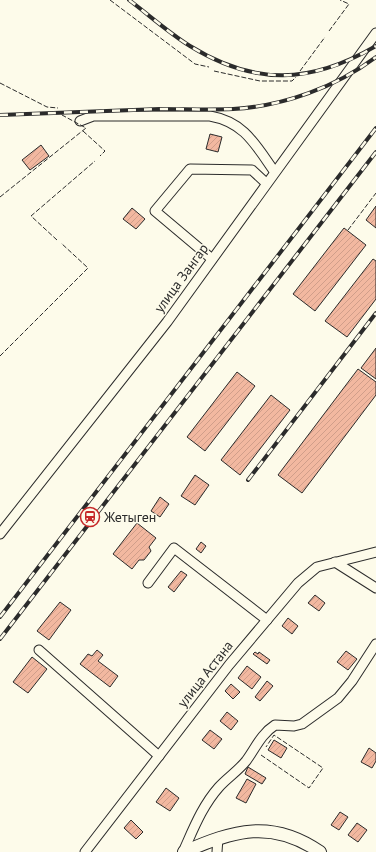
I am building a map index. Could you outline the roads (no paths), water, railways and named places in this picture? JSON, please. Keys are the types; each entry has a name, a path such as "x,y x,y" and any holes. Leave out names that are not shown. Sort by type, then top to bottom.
{"main road":[{"path":"183,852 218,838 242,832 265,830 288,836 320,852"}],"street":[{"name":"улица Зангар","path":"0,534 167,322 274,171 376,32"},
{"path":"80,121 93,116 210,116 223,118 242,129 274,171"},
{"path":"212,258 155,211 190,169 252,170 266,183"},
{"path":"148,583 174,548 267,620"},
{"name":"улица Астана","path":"85,852 229,665 298,583 318,567 376,552"},
{"path":"335,562 376,588"},
{"path":"183,852 202,811 219,786 242,767 264,734 274,725 294,726 302,724 338,698 352,681 376,644"},
{"path":"39,650 159,756"},
{"path":"217,852 218,838"}],"railway":[{"path":"129,0 190,46 214,59 237,68 260,74 283,75 306,73 329,68 352,59 376,46"},
{"path":"0,115 160,109 233,109 252,107 290,99 327,86 360,68 376,57"},
{"path":"0,617 376,128"},
{"path":"0,639 376,152"},
{"path":"248,480 376,313"}],"place":[{"name":"Жетыген","path":"90,517"}]}
